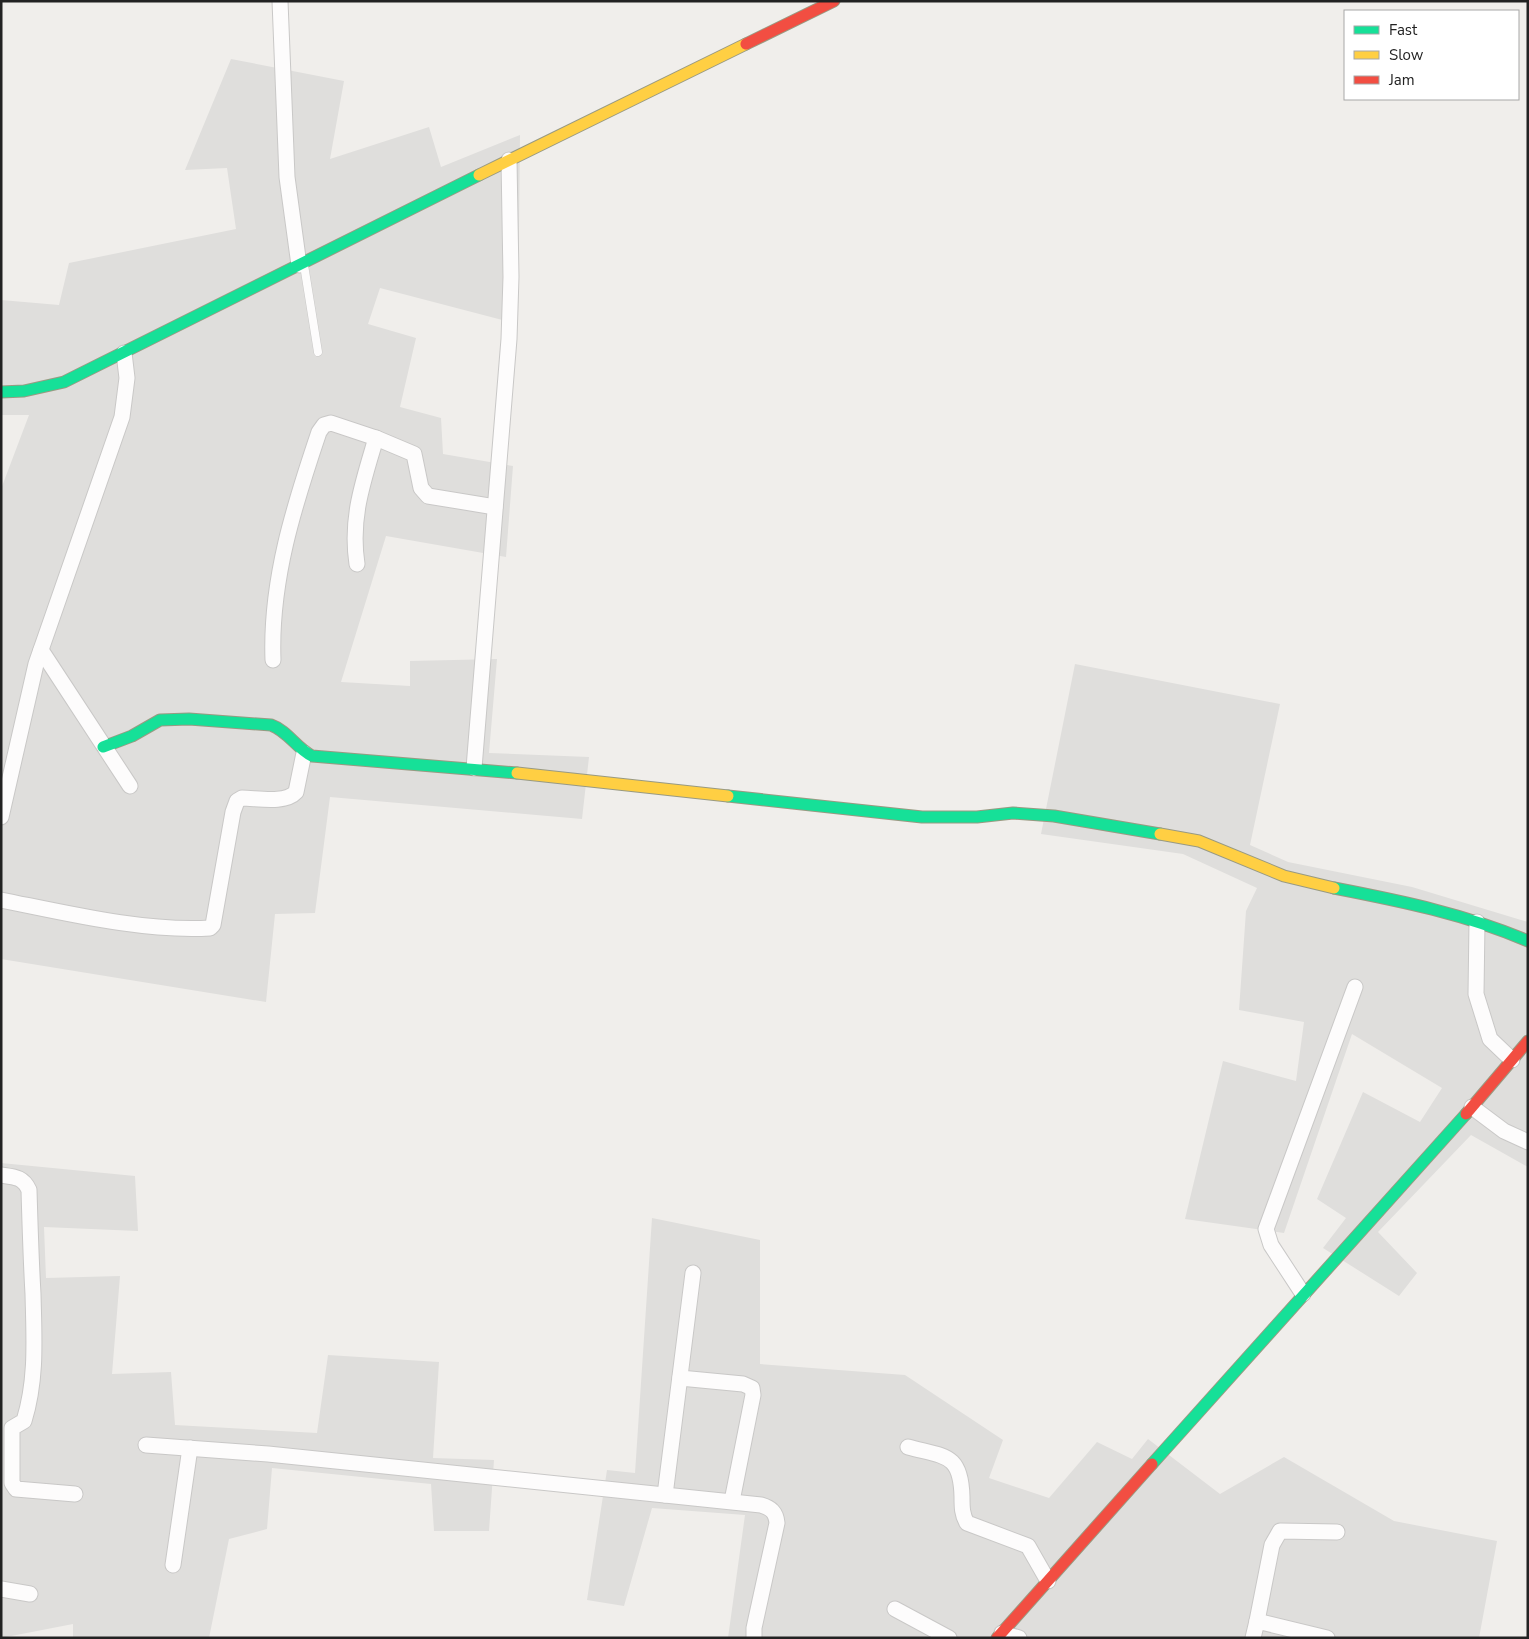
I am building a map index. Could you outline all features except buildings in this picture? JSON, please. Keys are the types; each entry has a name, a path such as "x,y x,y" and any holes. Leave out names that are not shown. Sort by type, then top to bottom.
{"street":[{"path":"280,1 287,177 302,264"},
{"path":"1,392 24,391 64,382 509,160 834,1"},
{"path":"474,768 510,304 509,160"},
{"path":"1,817 18,738 41,650 122,417 127,378 124,353"},
{"path":"273,660 278,574 299,491 319,432 324,425 331,423 376,438 414,454 421,488 428,496 495,506"},
{"path":"357,564 354,543 354,518 376,438"},
{"path":"41,650 130,786"},
{"path":"103,747 132,736 160,720 189,719 280,727 304,753 312,756 474,768 922,817 976,817 1013,813 1054,816 1198,841 1220,848 1277,875 1408,902 1477,922 1528,941"},
{"path":"1,900 60,912 143,924 182,929 210,928 213,925 233,812 237,801 242,798 283,799 292,796 296,792 304,753"},
{"path":"1477,922 1476,994 1490,1039 1512,1060"},
{"path":"1304,1294 1271,1245 1266,1229 1355,987"},
{"path":"1000,1635 1528,1041"},
{"path":"1472,1106 1504,1131 1528,1142"},
{"path":"1,1175 16,1177 25,1181 29,1190 35,1352 34,1380 24,1421 7,1429 12,1483 14,1487 74,1494"},
{"path":"665,1495 693,1273"},
{"path":"680,1378 743,1384 752,1388 753,1395 732,1502"},
{"path":"146,1444 268,1454 761,1504 769,1508 776,1515 777,1523 754,1628 754,1638"},
{"path":"908,1447 950,1458 959,1470 962,1516 967,1524 1028,1546 1048,1581"},
{"path":"173,1565 190,1448"},
{"path":"1252,1638 1272,1545 1280,1531 1337,1532"},
{"path":"1,1589 30,1594"},
{"path":"895,1609 950,1638"},
{"path":"1257,1620 1327,1638"},
{"path":"1000,1635 1019,1638"}],"lane":[{"path":"302,264 318,352"}],"shaded area":[{"path":"231,59 344,81 330,159 429,127 441,167 520,135 518,324 380,288 368,324 416,338 400,407 441,418 443,454 513,466 506,557 386,536 341,682 410,686 410,661 497,659 489,753 589,757 582,819 330,797 315,913 275,914 266,1002 1,959 1,489 29,415 1,415 1,300 59,305 69,263 236,229 227,168 185,170"},
{"path":"1075,664 1280,704 1250,845 1288,862 1412,887 1528,922 1528,1167 1471,1135 1378,1232 1417,1273 1399,1296 1323,1248 1346,1218 1317,1199 1363,1092 1420,1122 1442,1088 1352,1034 1284,1233 1185,1219 1223,1061 1296,1081 1304,1022 1239,1010 1246,911 1257,888 1183,854 1041,834"},
{"path":"1,1163 135,1176 138,1231 44,1227 46,1278 120,1276 112,1374 171,1372 175,1425 317,1433 328,1355 439,1362 433,1458 494,1460 489,1531 434,1531 431,1484 272,1468 267,1529 229,1539 209,1638 73,1638 73,1624 1,1638"},
{"path":"652,1218 760,1240 760,1364 905,1375 1003,1440 989,1478 1049,1498 1097,1442 1132,1459 1148,1439 1220,1494 1284,1457 1394,1521 1497,1541 1479,1638 728,1638 745,1515 652,1508 624,1606 587,1600 607,1470 635,1473"}],"traffic: fast":[{"path":"1,392 24,391 64,382 479,175"},
{"path":"103,747 132,736 160,720 189,719 271,725 282,731 301,749 312,756 517,773"},
{"path":"728,796 922,817 977,817 1013,813 1054,816 1160,834"},
{"path":"1334,888 1408,903 1457,916 1528,941"},
{"path":"1152,1464 1466,1114"}],"traffic: slow":[{"path":"479,175 746,44"},
{"path":"517,773 728,796"},
{"path":"1160,834 1199,841 1284,876 1334,888"}],"traffic: jam":[{"path":"746,44 834,1"},
{"path":"1466,1114 1528,1041"},
{"path":"997,1638 1152,1464"}]}
